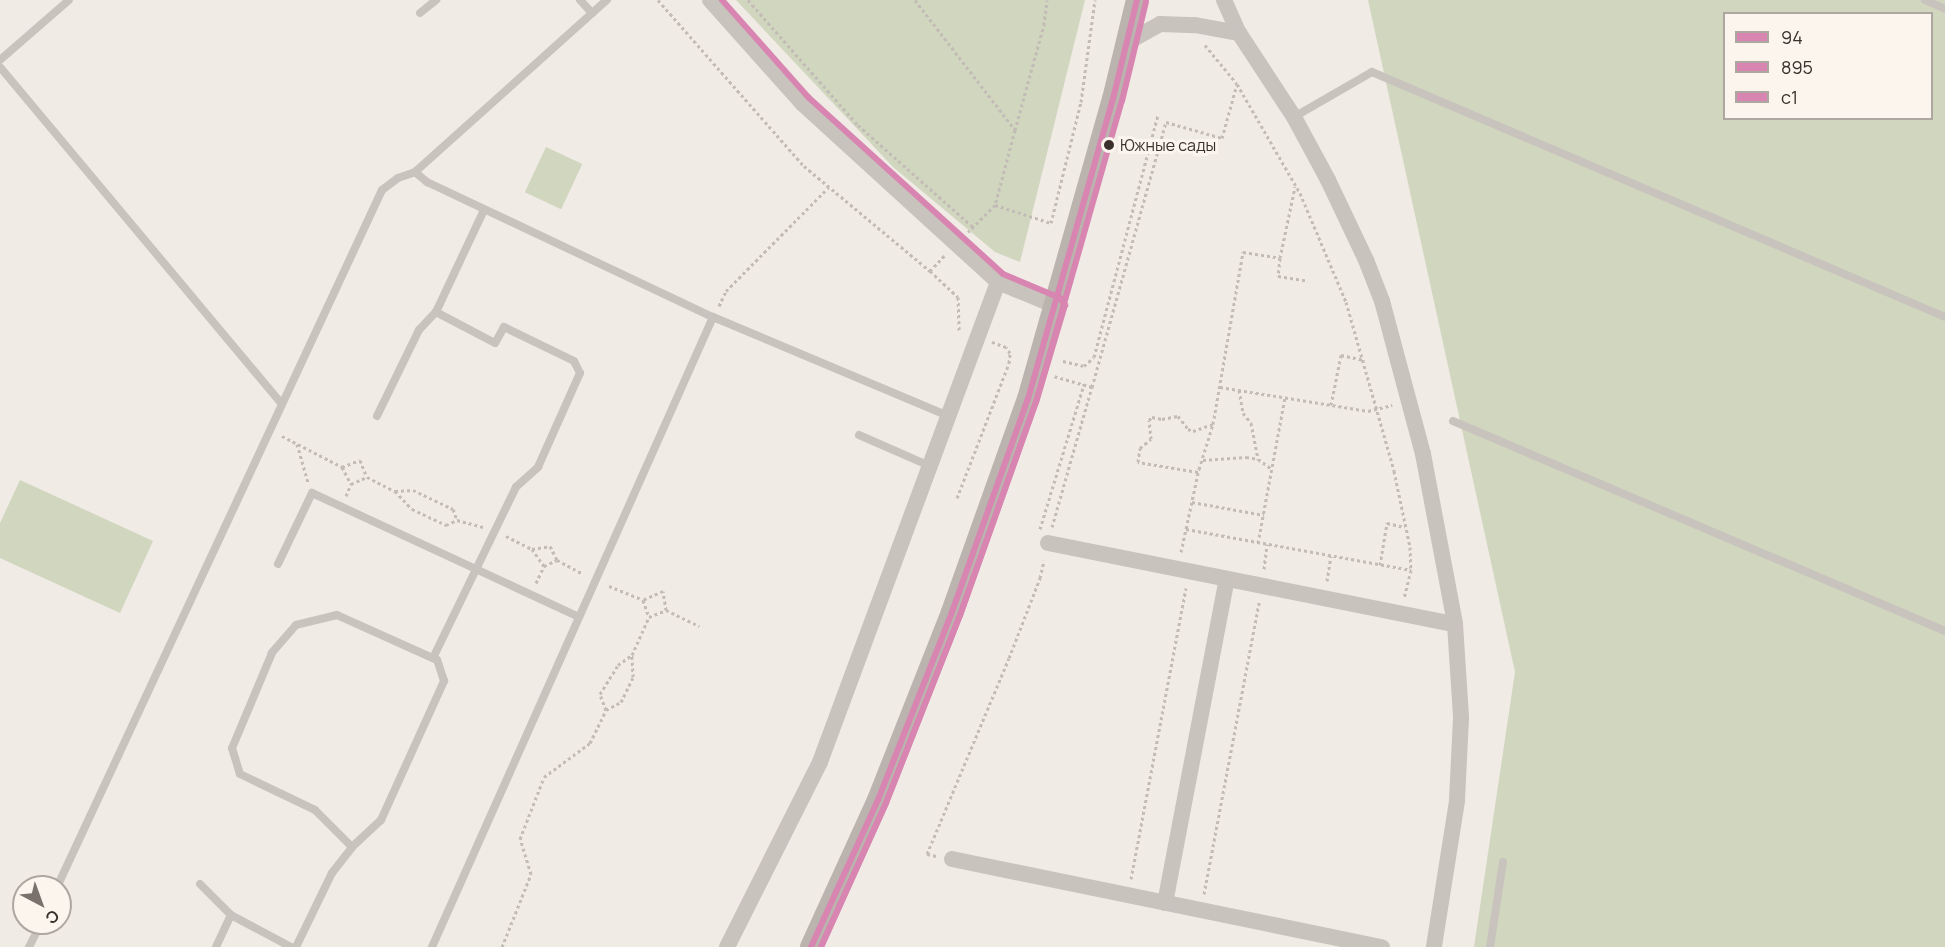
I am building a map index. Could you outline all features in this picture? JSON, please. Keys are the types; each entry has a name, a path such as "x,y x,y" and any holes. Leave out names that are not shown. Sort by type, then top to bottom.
{"main road":[{"path":"811,947 878,800 952,612 1035,371 1056,306 1137,0"}],"street":[{"path":"710,0 802,103 998,282 1056,306"},
{"path":"1224,0 1239,33 1294,117 1328,180 1366,260 1382,302 1410,400 1437,523 1455,624 1461,718 1457,801 1434,947"},
{"path":"1126,43 1160,24 1195,25 1239,33"},
{"path":"727,947 820,762 949,416 976,335 998,282"},
{"path":"1043,538 1183,570 1455,624"},
{"path":"1166,903 1227,579"},
{"path":"952,859 1382,947"}],"lane":[{"path":"0,60 69,0"},
{"path":"420,13 436,0"},
{"path":"580,0 592,13"},
{"path":"63,875 382,190 398,178 415,172 607,0"},
{"path":"1925,0 1945,9"},
{"path":"0,67 281,403"},
{"path":"1294,117 1372,72 1945,317"},
{"path":"415,172 427,183 713,317 949,416"},
{"path":"377,416 418,330 436,312 484,210"},
{"path":"433,658 516,487 538,467 580,373 574,361 504,327 495,343 436,312"},
{"path":"432,947 713,317"},
{"path":"1453,422 1945,632"},
{"path":"859,435 930,466"},
{"path":"278,564 312,493 579,617"},
{"path":"200,884 231,915 294,947 332,873 352,847 381,820 444,681 437,660 337,615 296,625 272,654 232,748 240,774 315,810 352,847"},
{"path":"1490,947 1503,862"},
{"path":"216,947 231,915"}],"path":[{"path":"658,0 804,166 958,297 960,329 956,339"},
{"path":"748,0 858,124 973,227"},
{"path":"915,0 1015,130"},
{"path":"930,272 995,205 1044,25 1047,0"},
{"path":"995,205 1051,223 1081,102 1095,0"},
{"path":"1198,40 1213,53 1237,84 1296,186 1346,302 1377,409 1405,526 1411,570 1401,613"},
{"path":"1043,538 1092,387 1166,122 1222,138 1237,84"},
{"path":"1063,361 1084,366 1094,357 1158,114"},
{"path":"1296,186 1278,276 1308,281"},
{"path":"713,317 726,291 829,187"},
{"path":"1128,895 1183,570 1186,529 1198,472 1213,424 1243,252 1280,258"},
{"path":"957,498 1009,363 1010,353 1006,347 960,329"},
{"path":"1331,405 1341,355 1364,360"},
{"path":"1009,363 1092,387"},
{"path":"952,859 927,854 1040,578 1043,538 1084,384"},
{"path":"1220,387 1368,411 1410,400"},
{"path":"1239,390 1243,413 1251,423 1258,459"},
{"path":"1258,543 1285,398"},
{"path":"1198,472 1138,462 1140,448 1150,439 1149,420 1152,417 1162,419 1178,416 1188,429 1193,431 1213,424"},
{"path":"269,429 342,467 351,484 367,477"},
{"path":"297,444 312,493"},
{"path":"1202,460 1238,457 1258,459 1272,469"},
{"path":"342,467 360,460 367,477 395,491 412,509 446,525 457,520 495,530 532,549 544,566"},
{"path":"395,491 413,490 453,509 457,520"},
{"path":"1192,502 1264,515"},
{"path":"1380,565 1387,523 1405,526"},
{"path":"1186,529 1411,570"},
{"path":"1201,910 1262,586 1267,544"},
{"path":"532,549 550,546 557,560 595,580 643,600 663,591 666,610"},
{"path":"1323,598 1331,556"},
{"path":"531,594 544,566 557,560"},
{"path":"643,600 649,617"},
{"path":"501,947 531,874 520,839 544,777 590,743 606,710 621,702 633,677 632,655 649,617 666,610 699,626"},
{"path":"606,710 600,694 618,665 632,655"}],"green space":[{"path":"736,0 1085,0 1020,262 995,252 893,167"},
{"path":"1368,0 1945,0 1945,947 1474,947 1515,672"},
{"path":"546,147 582,164 561,209 525,192"},
{"path":"20,480 153,541 120,613 0,558 0,523"}],"transit line":[{"name":"с1","path":"722,0 808,97 1003,274 1060,298 1065,305 1036,402 960,615 886,803 821,947"},
{"name":"94","path":"811,947 878,800 952,612 1028,399 1113,99 1137,0"},
{"name":"895","path":"821,947 886,803 960,615 1036,402 1122,101 1146,2"}],"place":[{"name":"Южные сады","path":"1109,145"}]}
